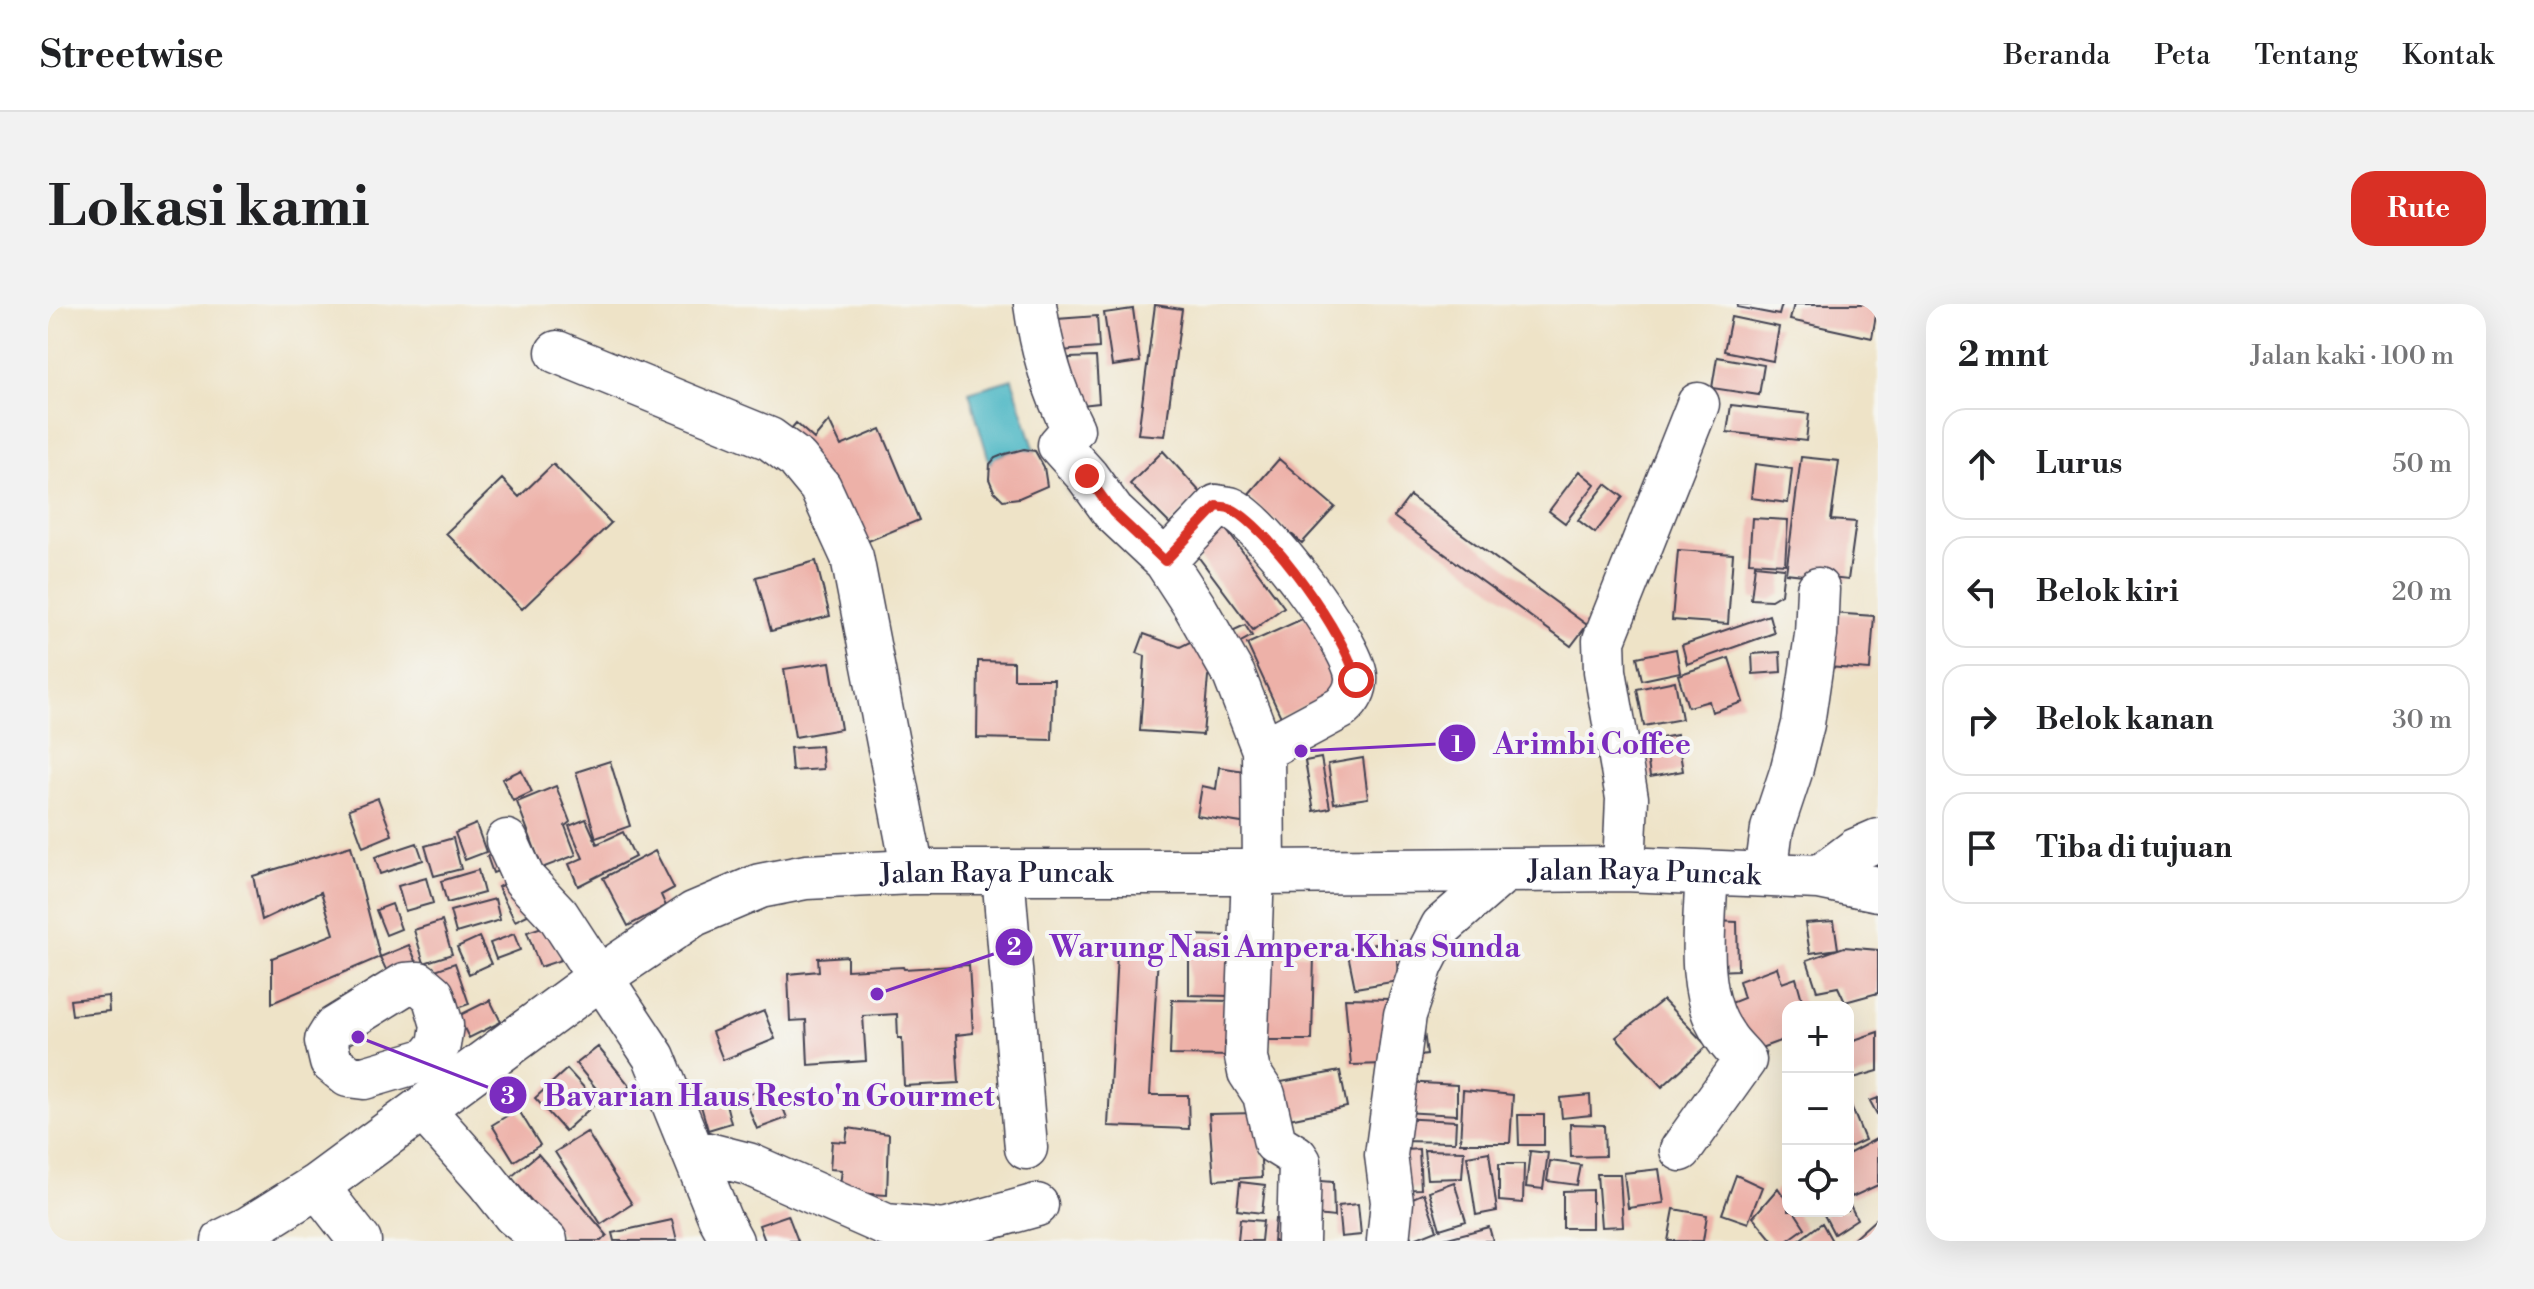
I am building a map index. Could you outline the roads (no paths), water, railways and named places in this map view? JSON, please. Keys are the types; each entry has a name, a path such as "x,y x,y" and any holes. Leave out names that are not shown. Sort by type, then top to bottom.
{"highway":[{"name":"Jalan Raya Puncak","path":"224,1241 317,1186 433,1086 694,914 760,886 806,877 913,872 1624,869 1819,877 1878,889"}],"street":[{"path":"1035,304 1039,335 1059,400 1073,429 1059,445 1113,512 1165,561 1234,675 1263,750 1246,1057 1249,1072 1264,1095 1275,1143 1300,1162 1298,1241"},
{"path":"557,352 770,439 797,459 820,487 852,557 913,872"},
{"path":"1624,869 1627,798 1605,671 1604,640 1698,404"},
{"path":"1165,561 1217,506 1230,508 1250,523 1312,593 1354,665 1356,680 1351,700 1263,750"},
{"path":"1766,873 1772,829 1803,724 1816,635 1818,589"},
{"path":"1819,877 1855,850 1878,840"},
{"path":"507,841 524,879 558,915 654,1057 720,1219 732,1241"},
{"path":"1388,1241 1392,1202 1386,1155 1405,1015 1422,965 1442,926 1506,870"},
{"path":"1681,1150 1745,1060 1724,1036 1710,1008 1706,985 1707,872"},
{"path":"1003,873 1026,1148"},
{"path":"433,1086 487,1181 514,1215 546,1241"},
{"path":"693,1150 748,1164 886,1225 944,1231 1037,1205"},
{"path":"317,1186 360,1241"}],"water":[{"path":"1012,379 1035,451 1010,452 990,464 969,392"}],"place":[{"name":"Arimbi Coffee","path":"1301,751"},
{"name":"Warung Nasi Ampera Khas Sunda","path":"877,994"},
{"name":"Bavarian Haus Resto'n Gourmet","path":"358,1037"}]}
